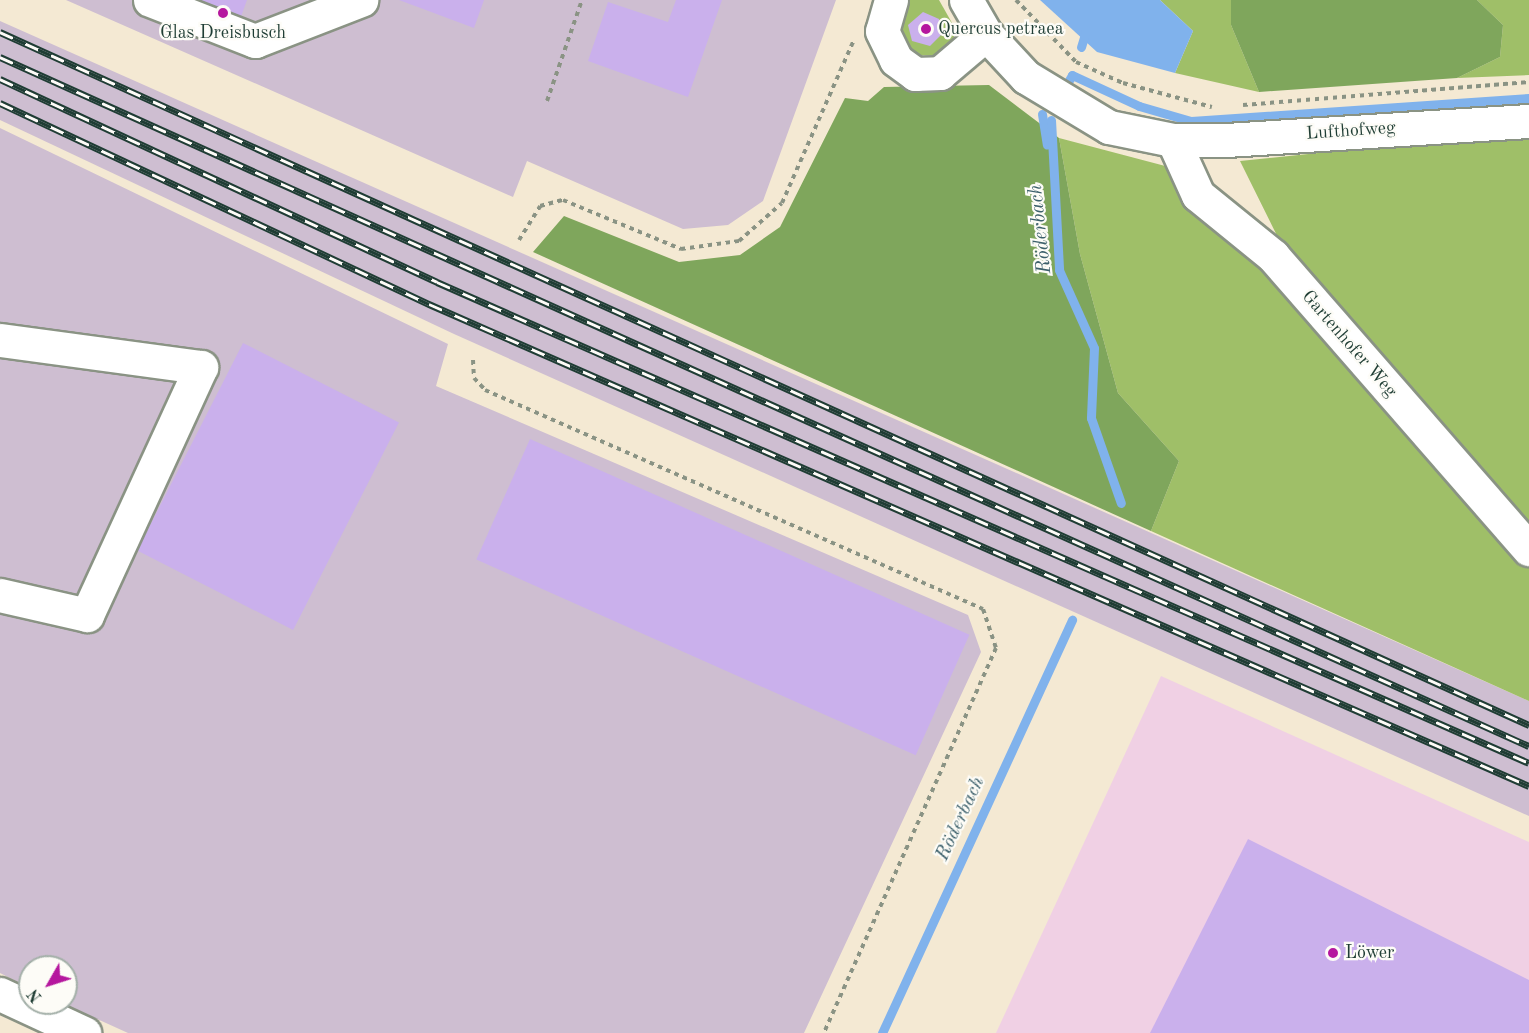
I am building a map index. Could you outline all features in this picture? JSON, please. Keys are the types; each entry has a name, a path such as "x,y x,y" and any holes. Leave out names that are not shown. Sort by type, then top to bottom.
{"street":[{"path":"150,0 255,41 361,0"},
{"path":"891,0 882,31 896,60 915,74 940,73 986,34"},
{"name":"Lufthofweg","path":"966,0 986,34 1026,77 1068,107 1110,128 1176,125 1529,121"},
{"name":"Gartenhofer Weg","path":"1176,125 1198,195 1273,256 1529,549"},
{"path":"0,340 201,367 87,615 0,595"},
{"path":"0,994 84,1033"}],"path":[{"path":"547,101 582,0"},
{"path":"1016,0 1076,62 1182,101 1225,106"},
{"path":"519,240 540,206 563,200 681,249 739,241 782,202 857,30"},
{"path":"1237,106 1529,82"},
{"path":"1176,125 1182,101"},
{"path":"473,360 474,378 485,390 983,609 996,648 824,1033"}],"shaded area":[{"path":"66,0 836,0 763,201 728,225 683,229 527,161 513,197"},
{"path":"0,21 1529,701 1529,816 454,334 0,120"},
{"path":"0,128 448,344 436,386 968,615 981,652 804,1033 128,1033 78,1010 78,955 18,955 18,982 0,973"},
{"path":"1161,676 1529,842 1529,1033 996,1033"}],"green space":[{"path":"909,0 939,0 956,30 951,46 935,56 914,55 902,41 899,25"},
{"path":"1160,0 1231,0 1231,25 1259,92 1175,73 1193,31"},
{"path":"1231,0 1477,0 1503,25 1500,57 1457,78 1259,92 1231,25"},
{"path":"1477,0 1529,0 1529,75 1457,78 1500,57 1503,25"},
{"path":"989,85 1059,138 1080,254 1118,393 1179,461 1151,531 533,252 564,216 679,262 740,255 780,227 845,98 868,101 884,87"},
{"path":"1059,138 1169,167 1293,268 1240,161 1442,140 1529,140 1529,701 1151,531 1179,461 1118,393 1080,254"}],"water":[{"path":"1040,0 1160,0 1193,31 1175,73 1097,52"}],"building":[{"name":"Glas Dreisbusch","path":"170,0 247,0 238,25"},
{"path":"399,0 484,0 474,28"},
{"path":"676,0 722,0 688,97 588,61 608,2 668,22"},
{"name":"Quercus petraea","path":"923,12 939,19 942,34 930,46 912,41 908,25"},
{"path":"243,343 399,422 293,630 137,551"},
{"path":"530,439 969,635 916,755 476,560"},
{"name":"Löwer","path":"1248,839 1529,980 1529,1033 1150,1033"}],"waterway":[{"path":"1081,47 1086,31"},
{"path":"1068,82 1072,75 1139,106 1191,121 1529,98"},
{"path":"1042,114 1047,145"},
{"name":"Röderbach","path":"1051,120 1059,270 1094,348 1091,418 1121,503"},
{"name":"Röderbach","path":"882,1033 1072,620"}],"railway":[{"path":"0,32 1529,725"},
{"path":"0,57 1529,746"},
{"path":"0,79 437,282 1529,763"},
{"path":"0,103 429,304 1529,786"}],"place":[{"name":"Glas Dreisbusch","path":"223,13"},
{"name":"Quercus petraea","path":"926,29"},
{"name":"Löwer","path":"1333,953"}]}
